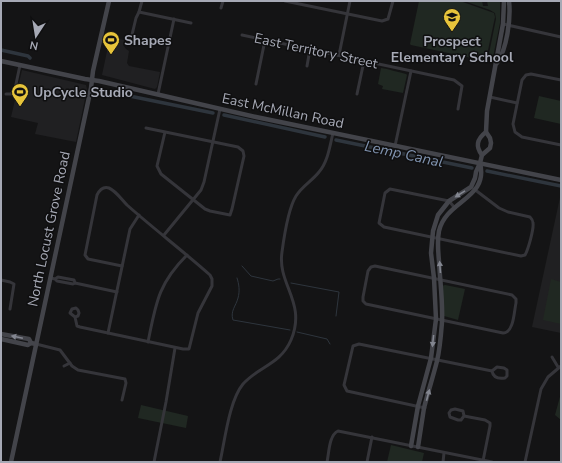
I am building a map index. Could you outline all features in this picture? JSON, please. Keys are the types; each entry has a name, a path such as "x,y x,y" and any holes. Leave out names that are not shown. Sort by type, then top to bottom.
{"main road":[{"name":"North Locust Grove Road","path":"11,462 36,344 53,278 109,1"},
{"path":"411,446 418,406 431,358 436,319 431,253 432,237 438,215 449,201 471,186 482,155 490,148 490,138 486,132 488,107 497,63 496,55 503,24 504,1"},
{"path":"497,63 501,57 508,25 509,1"},
{"name":"East McMillan Road","path":"1,61 332,133 561,180"},
{"path":"482,155 478,150 478,144 480,138 486,132"},
{"path":"418,447 425,408 438,360 442,321 438,239 440,229 444,220 454,207 476,190 482,177 480,163"},
{"path":"1,334 29,339 31,342 36,344"},
{"path":"1,339 28,345 31,342"}],"street":[{"path":"130,44 136,18 142,1"},
{"path":"221,8 223,1"},
{"path":"285,1 382,21 386,20 390,14 393,1"},
{"path":"306,5 307,1"},
{"path":"339,55 350,1"},
{"path":"139,12 191,23"},
{"path":"158,94 174,20"},
{"path":"503,24 561,37"},
{"name":"East Territory Street","path":"242,35 454,80 460,84 462,90 458,109"},
{"path":"256,84 265,40"},
{"path":"307,66 310,49"},
{"path":"357,94 364,60"},
{"path":"6,94 11,94 15,89 20,65"},
{"path":"395,146 411,70"},
{"path":"561,80 532,74 526,75 522,80 513,124 515,132 522,137 561,144"},
{"path":"490,97 517,103"},
{"path":"164,236 201,190 220,109"},
{"path":"146,128 238,147 243,151 244,156 230,215 210,211 193,200 161,174 157,166 165,132"},
{"path":"220,462 234,400 239,390 248,379 280,357 288,347 293,334 296,323 295,308 281,267 282,249 292,204 299,192 322,169 332,133"},
{"path":"454,207 449,201 392,189 385,193 379,220 380,225 384,228 521,256 525,255 533,224 530,217 508,212 499,208 471,186"},
{"path":"75,317 76,323 80,327 175,348 186,350 189,349 196,317 212,286 210,275 113,191 109,188 103,188 97,195 85,253 88,259 122,266"},
{"path":"108,333 130,229 139,215"},
{"path":"148,342 157,301 164,284 172,271 187,254"},
{"path":"376,266 434,278 515,296 516,303 511,327 508,332 503,333 442,321 370,306 364,303 364,291 368,271 371,267 376,266"},
{"path":"53,278 57,281 72,284 75,283 117,292"},
{"path":"1,280 14,284 10,309"},
{"path":"36,344 60,350 70,363 78,370 125,379 126,385 122,400"},
{"path":"425,408 348,392 344,389 353,346 359,344 492,371"},
{"path":"154,462 175,348"},
{"path":"525,462 541,389 548,377 560,366 552,357"},
{"path":"64,366 70,363"},
{"path":"497,367 504,368 508,373 507,376 502,379 494,376 492,371 497,367"},
{"path":"455,409 463,411 464,416 461,420 458,420 450,417 449,413 451,410 455,409"},
{"path":"464,416 485,420 490,424 483,461"},
{"path":"327,462 332,436 335,432 342,431 492,462"},
{"path":"367,462 372,437"},
{"path":"443,462 444,453"}],"shaded area":[{"name":"Prospect Elementary School","path":"419,1 460,1 494,13 495,17 487,55 481,60 411,45"},
{"path":"464,1 482,1 483,6 488,6 487,1 500,1 500,23 492,62 483,60 487,58 489,54 496,19 495,13"},
{"path":"110,37 124,40 123,45 129,51 127,63 129,66 160,72 157,87 155,89 102,75"},
{"path":"381,68 407,75 403,93 382,89 383,86 378,84"},
{"path":"22,70 86,85 87,89 76,142 35,134 38,123 11,117"},
{"path":"539,96 561,101 561,124 534,118"},
{"path":"561,193 561,333 532,327"},
{"path":"551,279 561,282 561,324 543,320"},
{"path":"445,285 465,289 458,320 444,316 442,286"},
{"path":"561,393 561,420 555,415"},
{"path":"141,405 188,416 186,428 138,418"},
{"path":"391,445 424,453 422,462 387,462"}],"waterway":[{"path":"1,50 28,56 30,58"},
{"name":"Lemp Canal","path":"100,90 213,113"},
{"name":"Lemp Canal","path":"224,115 325,137"},
{"name":"Lemp Canal","path":"336,140 472,168"},
{"name":"Lemp Canal","path":"487,171 561,186"},
{"path":"242,266 251,276 273,281 280,279"},
{"path":"237,278 239,293 233,311 233,320 290,330"},
{"path":"291,283 339,292 336,316"},
{"path":"297,332 327,339 330,344"}],"place":[{"name":"Prospect Elementary School","path":"452,32"},
{"name":"Shapes","path":"111,55"},
{"name":"UpCycle Studio","path":"20,107"}]}
